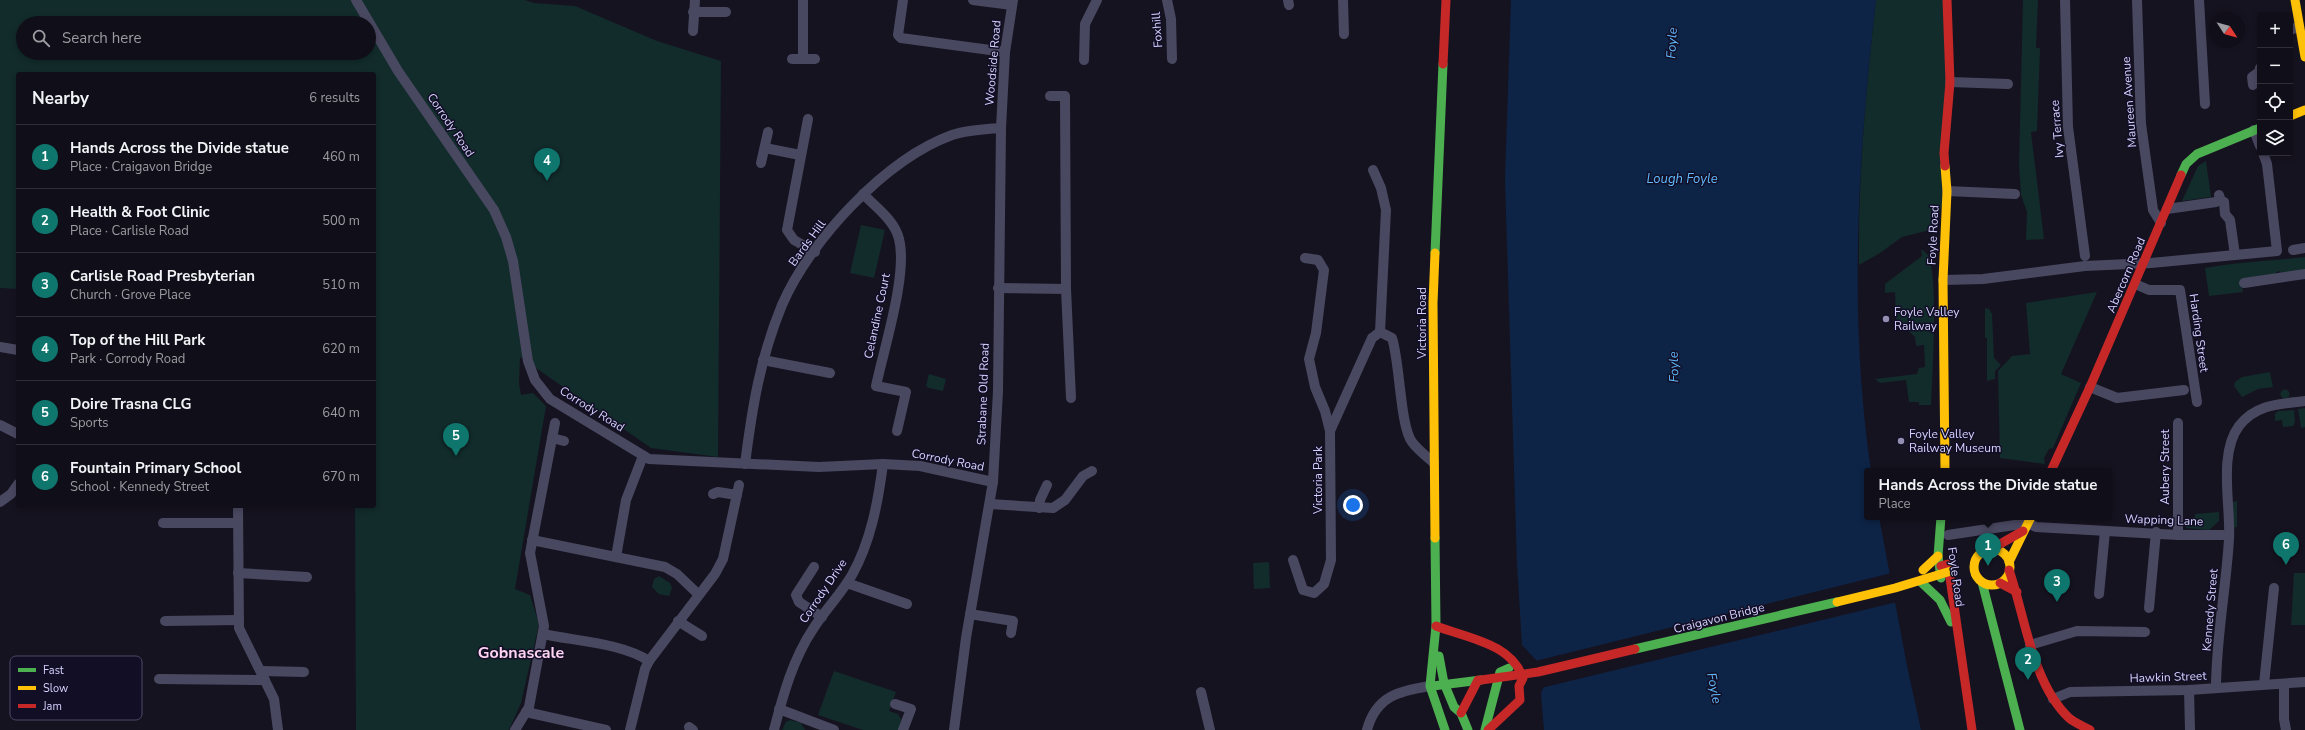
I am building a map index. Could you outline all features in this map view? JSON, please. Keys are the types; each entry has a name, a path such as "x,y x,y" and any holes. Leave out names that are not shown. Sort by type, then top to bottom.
{"main road":[{"name":"Victoria Road","path":"1430,686 1436,626 1433,303 1446,0"},
{"name":"Foyle Road","path":"1945,468 1944,280 1947,191 1944,153 1950,82 1947,0"},
{"path":"2295,0 2294,29 2305,57"},
{"path":"2293,115 2305,110"},
{"name":"Abercorn Road","path":"2052,468 2090,388 2186,164 2197,154 2257,129"},
{"name":"Foyle Road","path":"1941,520 1938,556 1954,570"},
{"name":"Foyle Road","path":"1946,520 1954,570 1958,640 1972,730"},
{"path":"2020,730 1991,610 1973,566 1978,555 1982,551 1993,548 2027,524"},
{"path":"1980,580 1987,584 1999,583 2006,578 2009,566 2027,524"},
{"path":"1993,548 2004,553 2017,592 2030,645 2053,699 2069,718 2090,730"},
{"name":"Craigavon Bridge","path":"1978,555 1954,570 1922,582 1891,583 1923,570 1954,570 1980,580"},
{"path":"1923,570 1938,556"},
{"name":"Foyle Road","path":"1954,570 1947,611 1958,640"},
{"name":"Craigavon Bridge","path":"1430,686 1538,672 1888,590 1954,570"},
{"path":"1922,582 1932,589 1947,611"},
{"path":"1999,583 2017,592"},
{"path":"1991,610 1999,583"},
{"path":"1436,626 1507,653 1519,667 1523,678 1519,686 1520,700 1486,730"},
{"path":"1473,640 1488,652"},
{"name":"Victoria Road","path":"1435,646 1444,684 1454,707 1461,713 1468,730"},
{"path":"1486,730 1496,692 1497,680 1500,672 1519,667 1539,669 1519,686 1507,687 1497,680 1492,666"},
{"path":"1461,713 1479,680"},
{"path":"1430,686 1444,730"}],"street":[{"name":"Corrody Road","path":"356,0 365,16"},
{"path":"693,31 693,12 695,0"},
{"path":"803,0 803,59"},
{"path":"903,0 898,30 898,35 901,38 1005,52"},
{"path":"973,0 1013,3"},
{"path":"1084,60 1085,24 1097,0"},
{"name":"Foxhill","path":"1167,0 1171,19 1172,59"},
{"path":"1343,0 1344,34"},
{"name":"Ivy Terrace","path":"2065,0 2068,127 2085,256"},
{"name":"Maureen Avenue","path":"2137,0 2140,124 2153,210 2161,223"},
{"path":"2199,0 2205,104"},
{"name":"Woodside Road","path":"1000,128 1005,52 1013,3"},
{"path":"693,12 726,12"},
{"name":"Corrody Road","path":"376,34 398,71 494,210 503,231 512,261 528,361 535,380 550,399 643,456 657,460 819,467 884,464 920,466 993,482"},
{"path":"792,58 815,59"},
{"path":"2253,85 2252,77 2257,73"},
{"path":"1950,82 2008,84"},
{"path":"1050,96 1065,96 1066,289 1071,398"},
{"path":"808,119 787,230 794,240 815,252"},
{"name":"Bards Hill","path":"745,464 754,395 763,360 783,305 815,252 864,194 891,170 919,150 954,134 1000,128"},
{"name":"Strabane Old Road","path":"954,730 970,614 993,482 998,391 1000,128"},
{"path":"761,163 768,132"},
{"path":"765,148 800,155"},
{"path":"1944,280 1983,279 2085,266 2278,251 2264,156"},
{"path":"1373,170 1381,188 1386,210 1380,332 1392,338 1397,354 1404,417 1411,441 1434,464"},
{"path":"1947,191 2015,194"},
{"name":"Celandine Court","path":"864,194 892,224 899,238 900,283 876,386 906,392 897,431"},
{"path":"2167,209 2220,200 2225,214 2230,220 2235,255"},
{"path":"1305,258 1318,260 1324,270 1316,333 1309,359 1315,387 1325,411 1330,431"},
{"path":"2244,284 2305,274"},
{"name":"Harding Street","path":"2135,284 2154,291 2180,290 2197,402"},
{"path":"998,288 1066,289"},
{"name":"Victoria Park","path":"1293,560 1303,590 1314,593 1324,584 1331,560 1330,431 1372,338 1380,332"},
{"path":"0,347 16,350"},
{"path":"763,360 830,373"},
{"path":"2090,388 2117,398 2184,390"},
{"name":"Kennedy Street","path":"2216,688 2229,535 2229,458 2233,439 2239,427 2251,413 2258,409 2305,401"},
{"path":"514,730 529,707 543,634 544,617 530,553 554,423"},
{"name":"Aubery Street","path":"2178,423 2178,534"},
{"path":"0,425 16,433"},
{"path":"552,438 564,441"},
{"path":"616,557 626,500 643,456"},
{"name":"Corrody Drive","path":"774,730 779,709 798,656 822,617 847,583 857,565 872,525 884,464"},
{"path":"990,504 1053,508 1065,500 1083,476 1092,471"},
{"path":"1039,508 1040,500 1047,485"},
{"path":"0,502 12,494 16,487"},
{"path":"630,730 644,669 723,559 738,490 713,494"},
{"path":"238,508 239,628 274,699 278,730"},
{"path":"163,523 238,523"},
{"path":"1948,535 2027,524"},
{"name":"Wapping Lane","path":"2027,524 2036,527 2105,531 2229,535"},
{"path":"2099,594 2105,531"},
{"path":"2149,608 2156,532"},
{"path":"532,540 665,567 676,574 698,594"},
{"path":"814,567 796,595 799,602 822,617"},
{"path":"238,573 307,577"},
{"path":"847,583 907,604"},
{"path":"2264,684 2274,588"},
{"path":"970,614 1013,621 1011,632"},
{"path":"165,621 239,620"},
{"path":"678,621 702,636"},
{"path":"2030,645 2077,631 2145,632"},
{"path":"543,634 622,649 638,654 649,661"},
{"path":"261,671 304,672"},
{"path":"159,679 265,680"},
{"name":"Hawkin Street","path":"2053,699 2070,692 2189,690 2305,682"},
{"path":"2284,684 2284,719 2286,730"},
{"path":"1367,730 1371,717 1380,702 1396,694 1430,686"},
{"path":"2189,690 2190,730"},
{"path":"1201,692 1210,730"},
{"path":"895,704 910,709 903,730"},
{"path":"779,709 834,730"},
{"path":"526,712 606,730"}],"green space":[{"path":"0,0 525,0 534,3 575,6 657,41 721,61 718,457 651,448 520,357 519,383 521,395 533,393 546,406 515,589 530,595 539,624 521,703 509,730 356,730 355,508 376,508 376,72 16,72 16,289 0,288"},
{"path":"1876,0 1947,0 1947,191 1934,229 1902,237 1880,253 1859,265 1863,132"},
{"path":"2023,0 2038,0 2036,48 2040,48 2037,131 2031,132 2044,239 2026,240 2027,212 2021,195 2019,164"},
{"path":"2206,161 2211,197 2182,201 2198,166"},
{"path":"861,225 885,230 874,278 850,273"},
{"path":"1921,250 1923,250 1930,257 1928,259 1933,284 1934,328 1931,405 1919,405 1919,402 1909,402 1906,380 1880,383 1875,379 1917,374 1919,368 1925,367 1924,345 1916,346 1915,337 1896,319 1895,292 1885,293 1885,284 1922,256"},
{"path":"2305,257 2305,270 2284,275 2279,271 2272,275 2241,281 2243,292 2209,296 2205,268 2230,264"},
{"path":"2097,292 2061,374 2081,383 2053,448 2049,449 2044,458 2045,464 2000,458 1998,371 2012,356 2030,354 2026,303"},
{"path":"1985,308 1989,309 1992,314 1994,358 2001,365 1995,371 1995,379 1987,381 1987,338 1985,338"},
{"path":"2270,372 2273,387 2258,389 2242,397 2234,386 2235,382 2242,377"},
{"path":"929,374 946,379 943,391 926,386"},
{"path":"2283,390 2287,390 2289,394 2287,398 2283,398 2281,396 2281,392"},
{"path":"2305,408 2305,427 2301,428 2298,409"},
{"path":"2294,410 2295,422 2293,426 2283,427 2282,420 2275,421 2275,414 2278,411"},
{"path":"2237,501 2237,527 2233,528 2233,502"},
{"path":"2219,512 2219,521 2209,530 2186,528 2186,519 2195,517 2195,514"},
{"path":"1269,562 1270,588 1254,589 1253,563"},
{"path":"2294,573 2305,573 2305,625 2291,625"},
{"path":"659,576 670,583 672,588 669,596 659,594 652,587 654,579"},
{"path":"834,671 896,692 889,711 898,714 901,719 900,730 863,730 818,715"},
{"path":"790,720 801,723 805,730 782,730 786,722"}],"water":[{"name":"Lough Foyle","path":"1511,0 1876,0 1864,117 1858,236 1860,354 1864,412 1871,468 1864,468 1864,520 1880,520 1907,666 1921,730 1544,730 1541,693 1544,686 1537,661 1522,645 1517,564 1505,179"}],"pier":[{"path":"1891,573 1897,602 1541,688 1542,685 1535,661"}],"traffic: fast":[{"path":"1435,253 1443,64"},
{"path":"2181,175 2186,164 2197,154 2257,129"},
{"path":"1941,520 1938,556 1941,578"},
{"path":"1435,538 1436,626 1430,686 1445,730"},
{"path":"1982,582 2020,730"},
{"path":"1922,583 1940,600 1951,622"},
{"path":"1635,649 1837,602"},
{"path":"1439,656 1444,683 1454,707 1461,713 1468,730"},
{"path":"1485,730 1500,672 1509,668"},
{"path":"1433,686 1481,680"}],"traffic: slow":[{"path":"2295,0 2305,57"},
{"path":"2293,115 2305,110"},
{"path":"1945,166 1947,191 1943,280 1945,468"},
{"path":"1435,253 1433,303 1435,538"},
{"path":"2009,562 2030,520"},
{"path":"1996,549 2005,554 2009,560 2010,567 2009,574 2005,580 1996,585 1988,585 1979,580 1975,574 1974,563 1979,554 1985,550 1996,549"},
{"path":"1923,570 1938,556"},
{"path":"1837,602 1895,588 1951,571"}],"traffic: jam":[{"path":"1443,64 1446,0"},
{"path":"1945,166 1944,153 1950,82 1947,0"},
{"path":"2052,468 2090,387 2181,175"},
{"path":"1993,548 2023,531"},
{"path":"1941,566 1948,564 1972,730"},
{"path":"2009,570 2031,648 2046,687 2056,703 2069,718 2090,730"},
{"path":"2000,583 2017,592"},
{"path":"1436,626 1487,643 1509,657 1517,666 1523,678 1519,686 1520,700 1488,730"},
{"path":"1481,680 1538,672 1635,649"},
{"path":"1461,713 1478,680"}],"place":[{"name":"Top of the Hill Park","path":"547,181"},
{"name":"Foyle Valley Railway","path":"1886,319"},
{"name":"Foyle Valley Railway Museum","path":"1901,441"},
{"name":"Doire Trasna CLG","path":"456,456"},
{"name":"Fountain Primary School","path":"2286,565"},
{"name":"Hands Across the Divide statue","path":"1988,566"},
{"name":"Carlisle Road Presbyterian","path":"2057,602"},
{"name":"Health & Foot Clinic","path":"2028,680"}],"district":[{"name":"Gobnascale","path":"521,652"}],"water label":[{"name":"Foyle","path":"1671,43"},
{"name":"Foyle","path":"1673,367"},
{"name":"Foyle","path":"1715,688"}]}
